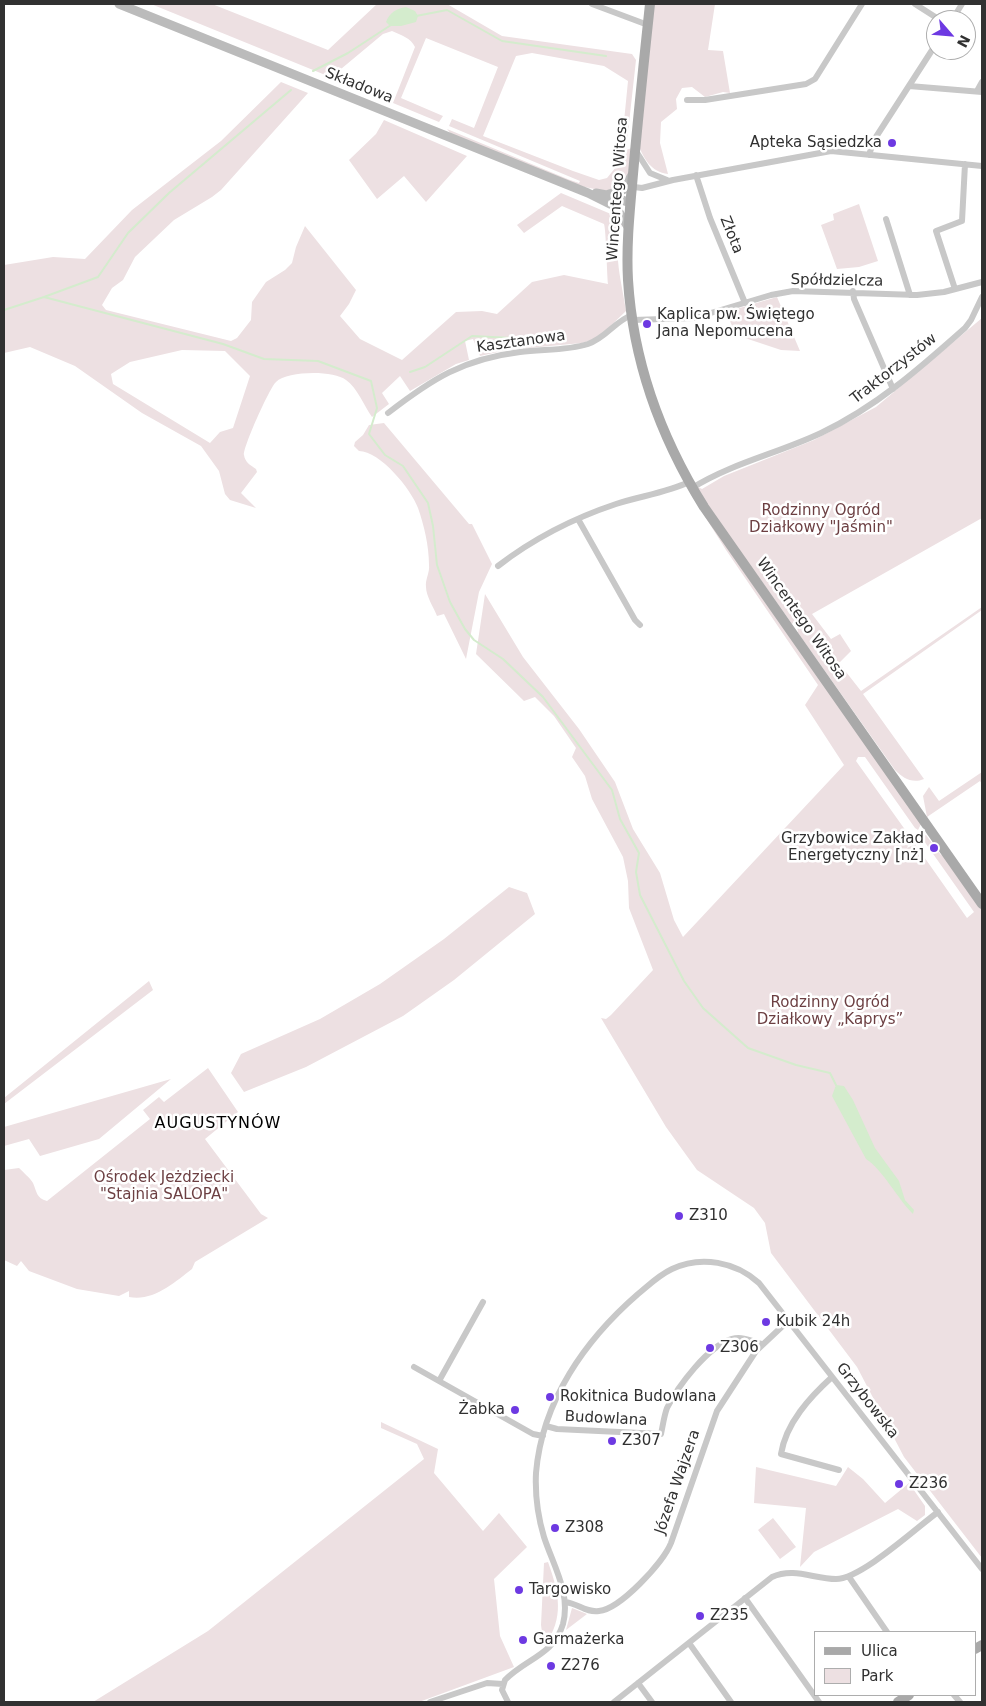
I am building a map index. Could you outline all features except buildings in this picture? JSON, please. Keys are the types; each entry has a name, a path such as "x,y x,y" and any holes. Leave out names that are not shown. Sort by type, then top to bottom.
{"main road":[{"name":"Składowa","path":"119,4 588,192 630,203"},
{"name":"Wincentego Witosa","path":"650,4 628,227 628,272 632,318 640,358 653,402 668,440 690,485 982,904"},
{"path":"606,198 623,190 633,171"},
{"name":"Składowa","path":"606,198 618,209 628,227"}],"street":[{"path":"592,4 648,25"},
{"path":"687,100 705,100 806,84 816,79 862,4"},
{"path":"915,4 926,11"},
{"path":"869,155 874,140 926,60"},
{"path":"909,86 979,91 982,82"},
{"path":"635,147 647,170 657,178 673,180"},
{"path":"632,183 636,188 646,187 696,175 824,152 982,166"},
{"path":"954,289 936,231 962,222 965,164"},
{"path":"633,171 639,168 647,170"},
{"name":"Złota","path":"696,175 710,218 745,303"},
{"path":"630,203 646,187"},
{"path":"886,219 910,295"},
{"name":"Spółdzielcza","path":"632,318 689,319 793,291 910,295 954,289 982,282"},
{"path":"853,292 854,299 893,389"},
{"name":"Traktorzystów","path":"498,566 514,554 578,519 618,504 690,485 822,433 866,409 893,389 964,328 971,320 982,297"},
{"name":"Kasztanowa","path":"388,413 422,388 464,364 503,354 586,345 604,337 632,318"},
{"path":"578,519 635,620 640,625"},
{"name":"Budowlana","path":"503,1684 507,1677 549,1649 556,1640 563,1623 565,1602 562,1583 543,1534 536,1497 536,1475 543,1436 558,1395 578,1359 600,1329 616,1313 672,1268 694,1262 721,1263"},
{"name":"Grzybowska","path":"721,1263 740,1270 756,1280 982,1569"},
{"path":"439,1381 483,1302"},
{"name":"Józefa Wajzera","path":"565,1602 593,1612 607,1609 638,1585 659,1564 671,1543 714,1417 737,1377 762,1344 789,1320"},
{"name":"Budowlana","path":"546,1426 557,1429 661,1434 667,1408 692,1370 723,1343 734,1338 762,1344"},
{"path":"414,1367 533,1434 543,1436"},
{"path":"832,1377 810,1399 794,1422 781,1454 840,1470"},
{"path":"614,1702 745,1598 779,1574 796,1573 836,1579 849,1577 864,1568 938,1512"},
{"path":"849,1577 886,1631"},
{"path":"745,1598 814,1695"},
{"path":"688,1643 731,1702"},
{"path":"430,1702 487,1683 503,1684 503,1692 508,1702"},
{"path":"638,1683 652,1702"}],"green space":[{"path":"151,4 212,4 328,50 377,4 447,4 502,36 632,54 636,60 626,150 632,148 628,178 624,184 614,191 580,186 451,134 447,129 570,180 579,183 580,181 449,126 452,119 474,128 498,67 426,38 401,98 443,116 439,122 393,103 415,47 408,39 392,31 383,34 341,69 342,74 372,94","holes":["532,53 604,66 628,81 620,162 607,178 599,180 483,136 516,56"]},
{"path":"654,4 715,4 708,50 723,51 730,93 723,92 705,97 692,87 682,88 676,99 677,109 661,122 660,143 668,174 657,171 649,164 638,144"},
{"path":"281,82 308,93 221,190 174,220 135,257 123,280 112,288 102,305 106,310 231,341 237,338 251,320 252,302 266,282 285,270 292,263 296,247 305,226 356,290 340,316 360,339 402,360 456,312 482,311 497,314 532,282 564,275 608,284 604,224 562,206 524,233 517,225 561,193 618,217 622,225 619,236 618,257 626,311 598,338 582,343 507,350 480,356 473,339 465,341 469,360 456,364 410,391 400,376 382,393 389,404 372,417 354,387 340,377 310,373 282,378 276,382 268,394 252,430 244,455 245,460 257,472 241,493 256,508 230,500 225,494 219,471 201,446 142,413 75,366 30,347 4,353 4,265 53,257 85,259 132,210 221,141","holes":["182,350 225,351 250,376 233,428 220,432 210,443 113,384 111,374 130,362"]},
{"path":"384,120 467,156 426,202 404,176 377,199 349,160 376,134"},
{"path":"859,204 878,261 859,267 837,269 821,225 834,220 833,214"},
{"path":"777,297 800,351 781,350 736,335 726,312"},
{"name":"Rodzinny Ogród Działkowy \"Jaśmin\"","path":"982,318 982,518 812,614 831,639 840,634 851,651 839,663 861,691 982,607 982,610 863,694 924,779 916,781 905,778 895,770 798,633 796,619 792,624 698,492 698,487 702,489 724,476 814,440 876,407"},
{"path":"384,423 469,524 472,524 492,564 479,592 466,659 444,614 437,616 426,591 429,568 428,550 422,521 414,500 394,472 376,457 359,451 354,446 355,442 363,435 369,425"},
{"name":"Rodzinny Ogród Działkowy „Kaprys”","path":"687,488 921,824 918,830 915,828 865,757 858,757 856,761 911,838 907,848 915,844 967,918 974,912 924,841 924,836 926,835 941,855 945,856 982,909 982,1558 904,1457 857,1367 771,1253 765,1223 754,1208 697,1170 666,1127 601,1018 606,1019 611,1015 653,970 629,908 628,881 623,857 592,799 585,776 572,757 576,748 554,716 535,697 524,701 476,654 485,594 523,657 579,729 615,782 633,829 660,873 674,920 683,937 844,765 805,705 818,685 726,550"},
{"path":"982,772 982,784 980,781 927,817 923,796 929,787 939,801"},
{"path":"509,887 527,893 535,914 454,980 403,1016 306,1067 244,1092 231,1073 241,1054 320,1019 380,984 444,939"},
{"path":"149,981 153,990 4,1104 4,1098"},
{"name":"Ośrodek Jeżdziecki \"Stajnia SALOPA\"","path":"208,1068 238,1112 205,1139 261,1214 268,1218 195,1262 192,1269 171,1285 147,1297 129,1297 129,1291 119,1296 77,1289 29,1271 21,1261 17,1266 4,1260 4,1170 19,1168 32,1181 37,1194 47,1201 150,1119 143,1110 159,1097 164,1102"},
{"path":"171,1079 99,1139 40,1156 29,1139 4,1146 4,1127"},
{"path":"381,1422 438,1449 434,1473 483,1531 499,1513 527,1547 494,1579 500,1636 514,1667 419,1702 93,1702 208,1631 424,1459 417,1444 381,1428"},
{"path":"756,1467 836,1486 848,1467 863,1479 885,1503 909,1483 925,1506 925,1515 917,1521 898,1509 814,1552 800,1567 806,1508 754,1503"},
{"path":"773,1518 796,1547 780,1559 758,1530"},
{"path":"548,1562 555,1584 558,1605 555,1625 551,1636 544,1646 541,1625 544,1563"},
{"path":"572,1608 587,1614 566,1630"}],"shaded area":[{"path":"406,7 415,11 418,16 416,22 401,26 390,26 386,22 394,12"},
{"path":"836,1085 844,1086 853,1100 875,1148 899,1181 905,1200 914,1210 913,1214 884,1177 866,1159 832,1096"}],"waterway":[{"path":"416,16 447,10 502,41 606,56"},
{"path":"313,71 348,53 391,25"},
{"path":"44,297 98,277 128,233 169,193 291,90"},
{"path":"4,310 44,297 223,344 264,359 318,361 371,381 377,408 369,434 385,455 403,466 428,503 433,526 437,565 450,602 465,629 474,640 503,659 543,697 612,790 620,819 639,853 636,872 640,895 684,981 703,1008 748,1048 796,1065 830,1073 836,1085"},
{"path":"410,372 425,367 472,336 512,338"}],"place":[{"name":"Apteka Sąsiedzka","path":"892,143"},
{"name":"Kaplica pw. Świętego Jana Nepomucena","path":"647,324"},
{"name":"Grzybowice Zakład Energetyczny [nż]","path":"934,848"},
{"name":"Z310","path":"679,1216"},
{"name":"Kubik 24h","path":"766,1322"},
{"name":"Z306","path":"710,1348"},
{"name":"Rokitnica Budowlana","path":"550,1397"},
{"name":"Żabka","path":"515,1410"},
{"name":"Z307","path":"612,1441"},
{"name":"Z236","path":"899,1484"},
{"name":"Z308","path":"555,1528"},
{"name":"Targowisko","path":"519,1590"},
{"name":"Z235","path":"700,1616"},
{"name":"Garmażerka","path":"523,1640"},
{"name":"Z276","path":"551,1666"}],"district":[{"name":"AUGUSTYNÓW","path":"218,1124"}]}
